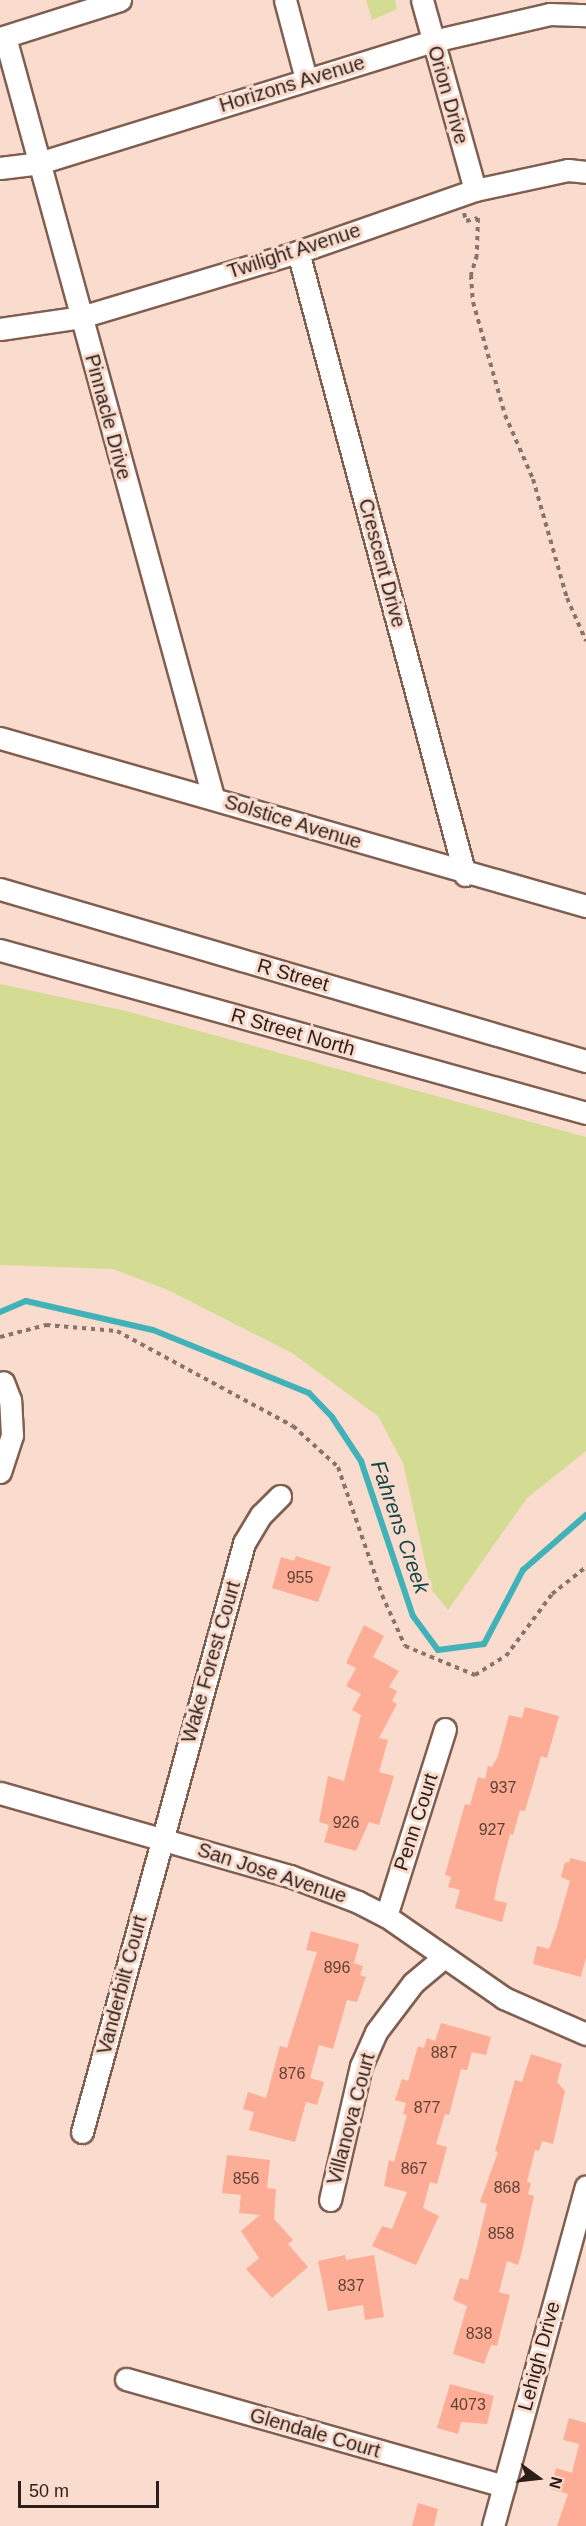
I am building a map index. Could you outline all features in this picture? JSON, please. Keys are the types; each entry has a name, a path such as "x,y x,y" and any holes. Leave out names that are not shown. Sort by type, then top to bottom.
{"street":[{"path":"285,0 306,79"},
{"name":"Orion Drive","path":"422,0 467,192"},
{"path":"3,38 110,1"},
{"name":"Horizons Avenue","path":"0,168 39,163 433,41 550,14 586,15"},
{"name":"Pinnacle Drive","path":"3,38 213,797"},
{"name":"Twilight Avenue","path":"0,329 81,317 298,252 467,192 567,170 586,172"},
{"name":"Crescent Drive","path":"298,252 465,875"},
{"name":"Solstice Avenue","path":"0,738 213,797 465,875 586,906"},
{"name":"R Street","path":"0,889 586,1061"},
{"name":"R Street North","path":"0,950 586,1113"},
{"path":"0,1472 12,1435 10,1400 3,1382"},
{"name":"Wake Forest Court","path":"162,1838 244,1543 261,1515 280,1496"},
{"name":"Penn Court","path":"386,1916 445,1729"},
{"name":"San Jose Avenue","path":"0,1793 290,1875 386,1916 443,1958 504,1998 586,2034"},
{"name":"Vanderbilt Court","path":"82,2132 162,1838"},
{"name":"Villanova Court","path":"330,2200 359,2074 376,2032 413,1983 443,1958"},
{"name":"Lehigh Drive","path":"493,2526 586,2186"},
{"name":"Glendale Court","path":"126,2379 504,2486"}],"path":[{"path":"467,192 466,221 478,218 471,275 473,302 505,416 533,479 567,598 586,641"},
{"path":"0,1337 46,1325 117,1331 293,1426 338,1467 382,1595 405,1646 475,1675 506,1656 552,1594 586,1567"}],"green space":[{"path":"366,0 395,0 397,9 372,20"},
{"path":"0,984 126,1011 586,1137 586,1451 527,1498 448,1610 431,1589 403,1463 378,1416 292,1353 168,1290 113,1269 0,1265"}],"building":[{"path":"296,1556 331,1567 318,1602 272,1588 281,1557 294,1561"},
{"path":"364,1625 384,1636 373,1657 399,1671 389,1687 397,1691 392,1701 397,1704 379,1738 388,1740 379,1772 394,1776 379,1825 369,1822 356,1851 324,1842 329,1825 319,1822 328,1776 344,1781 361,1715 352,1710 361,1694 346,1686 356,1668 346,1663"},
{"path":"525,1707 559,1716 547,1758 541,1756 525,1811 520,1810 513,1835 510,1834 494,1900 507,1903 502,1922 455,1908 460,1890 448,1887 451,1877 445,1875 465,1804 470,1805 478,1777 485,1779 488,1766 492,1767 498,1756 509,1715 522,1718"},
{"path":"570,1858 586,1862 586,1957 581,1977 533,1964 537,1946 549,1949 556,1930 570,1881 561,1877 565,1862 569,1863"},
{"path":"311,1931 359,1944 354,1963 363,1966 360,1975 366,1977 357,2002 347,2000 333,2049 319,2045 310,2078 324,2082 317,2105 306,2102 295,2142 249,2130 254,2112 243,2109 248,2092 266,2098 280,2046 287,2048 317,1952 306,1950"},
{"path":"441,2023 491,2037 486,2055 472,2052 467,2070 461,2069 449,2115 445,2114 436,2144 447,2147 437,2184 430,2182 423,2208 439,2216 416,2265 372,2246 382,2226 392,2229 407,2192 384,2186 389,2160 394,2162 407,2115 403,2114 406,2103 395,2100 402,2079 408,2081 418,2046 424,2048 427,2038 435,2041"},
{"path":"531,2054 562,2064 557,2082 565,2091 553,2144 542,2141 539,2151 535,2150 527,2182 531,2183 528,2194 534,2196 522,2251 518,2265 507,2261 499,2292 510,2295 497,2346 491,2345 484,2364 453,2354 467,2306 453,2300 460,2278 468,2280 487,2204 480,2202 498,2152 495,2151 515,2080 522,2082"},
{"path":"227,2155 270,2160 267,2188 276,2189 274,2219 293,2240 288,2244 308,2267 272,2298 246,2269 259,2258 241,2231 260,2215 239,2213 241,2195 222,2193"},
{"path":"345,2255 346,2260 374,2255 384,2317 365,2320 363,2305 328,2311 318,2261"},
{"path":"450,2384 494,2396 487,2424 461,2422 458,2434 437,2428"},
{"path":"569,2418 586,2423 586,2526 557,2526 568,2494 551,2489 556,2468 572,2473 579,2444 563,2440"},
{"path":"418,2503 438,2509 434,2526 412,2526"}],"waterway":[{"name":"Fahrens Creek","path":"0,1312 26,1301 153,1330 309,1393 332,1417 361,1461 413,1616 438,1650 484,1644 523,1570 586,1515"}]}
